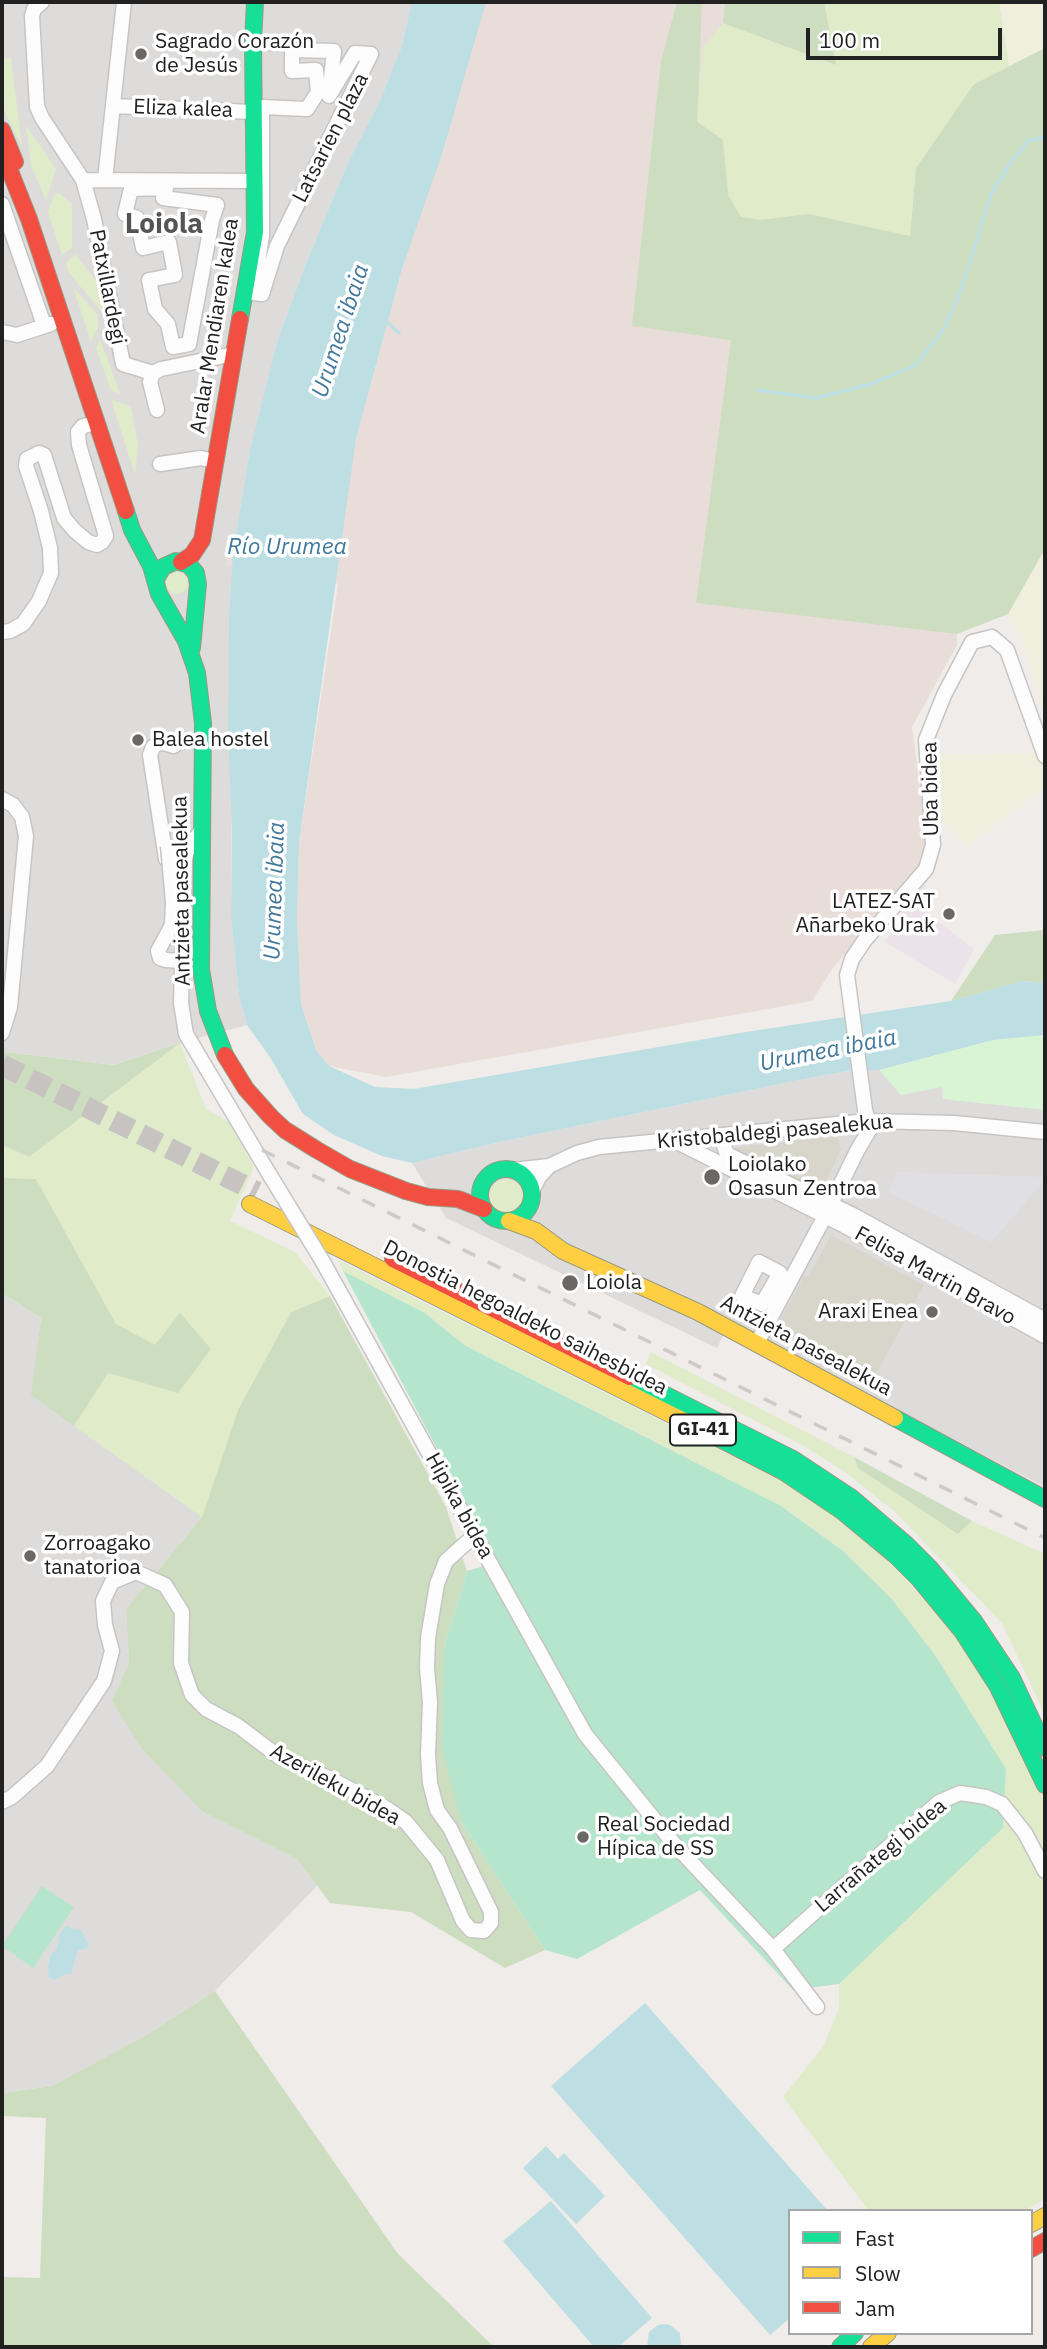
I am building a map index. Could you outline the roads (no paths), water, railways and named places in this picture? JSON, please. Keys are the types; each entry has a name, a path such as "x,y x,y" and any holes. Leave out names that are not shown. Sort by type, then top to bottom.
{"main road":[{"name":"Aralar Mendiaren kalea","path":"176,562 192,555 202,540 255,232 254,181 260,109 253,42 255,2"},
{"path":"2,130 26,187 140,528 153,548 176,562 189,565 196,573 192,656"},
{"path":"2,151 22,198 132,530 156,579 157,590 192,656"},
{"path":"156,579 163,567 176,562"},
{"path":"162,598 167,602 179,604 191,599 197,589"},
{"name":"Antzieta pasealekua","path":"192,656 202,706 200,923 203,990 214,1032 234,1071 285,1130 350,1169 406,1191 428,1197 449,1197 467,1201 484,1209"},
{"path":"532,1196 526,1213 509,1222 492,1217 484,1209 480,1196 483,1183 499,1170 513,1170 524,1176 532,1196 536,1219 544,1236"},
{"name":"Antzieta pasealekua","path":"449,1197 483,1183"},
{"name":"Donostia hegoaldeko saihesbidea","path":"1045,1748 1012,1678 953,1594 906,1544 823,1478 729,1426 253,1198 754,1456 794,1478 842,1511 895,1555 962,1630 998,1687 1045,1785"},
{"name":"Antzieta pasealekua","path":"509,1222 528,1227 571,1255 657,1292 757,1343 1045,1499"},
{"path":"840,2347 853,2335"},
{"path":"871,2347 886,2335"}],"street":[{"path":"42,2 34,9 32,16 37,107 83,180 254,181"},
{"path":"105,180 124,2"},
{"path":"253,42 356,49"},
{"name":"Latsarien plaza","path":"260,109 262,107 262,236 253,293 262,294 277,246 371,54 355,52 329,96 334,51 292,50 292,71 316,70 318,92 307,108 260,109"},
{"name":"Eliza kalea","path":"113,106 260,109"},
{"name":"Patxillardegi","path":"83,180 94,219 123,363 153,373"},
{"path":"166,188 163,198 217,205 190,344 173,347 168,324 155,309 149,280 175,275 169,242 143,248 137,218 125,214 131,189 166,188"},
{"path":"2,204 44,326"},
{"path":"2,332 17,335 62,320"},
{"path":"157,410 150,382 153,373 234,354"},
{"path":"2,632 23,624 39,601 51,573 50,548 26,466 27,459 39,453 44,455 64,517 74,530 88,542 97,545 106,536 79,445 78,432 83,426 97,423"},
{"path":"160,464 201,458 215,461"},
{"name":"Uba bidea","path":"868,1121 847,975 852,958 926,869 933,845 926,740 944,695 972,642 992,637 1007,650 1045,756"},
{"path":"174,746 160,742 153,747 150,755 173,914 158,943 158,951 160,958 181,961"},
{"path":"158,951 172,925 173,914 160,756"},
{"path":"2,799 13,805 22,817 26,836 10,1007 2,1033"},
{"name":"Hipika bidea","path":"201,831 188,848 185,859 181,1003 186,1034 323,1262 584,1734 675,1845 774,1949 817,2007"},
{"path":"757,1343 828,1211 856,1151 870,1129 868,1121"},
{"path":"836,1123 848,1129 856,1151"},
{"name":"Kristobaldegi pasealekua","path":"513,1170 549,1166 591,1149 836,1123 954,1123 1045,1132"},
{"path":"720,1135 727,1154 828,1211"},
{"path":"672,1139 828,1211 1045,1320"},
{"path":"532,1196 539,1177 549,1166"},
{"name":"Felisa Martin Bravo","path":"828,1211 1045,1336"},
{"name":"Azerileku bidea","path":"2,1802 12,1797 47,1766 104,1681 112,1651 105,1625 103,1601 112,1582 136,1573 164,1585 182,1612 181,1663 192,1695 206,1709 238,1727 278,1756 331,1779 386,1808 405,1822 437,1860 463,1921 471,1930 484,1931 491,1923 491,1912 450,1828 437,1810 430,1783 428,1755 428,1638 437,1584 446,1561 475,1535"},
{"name":"Larrañategi bidea","path":"774,1949 939,1802 960,1793 986,1797 1002,1804 1025,1833 1045,1871"}],"water":[{"name":"Río Urumea","path":"412,2 486,2 442,154 402,269 356,439 299,843 297,918 301,1004 316,1050 329,1066 375,1087 414,1089 746,1032 951,1001 1023,981 1045,983 1045,1035 993,1040 879,1070 852,1070 794,1081 499,1142 412,1163 382,1156 334,1135 303,1114 270,1057 247,1025 239,996 231,916 232,832 228,726 233,551 250,450 277,342 349,160 379,103 401,48"},
{"path":"68,1926 73,1930 80,1929 89,1945 86,1949 78,1950 71,1974 65,1974 55,1980 49,1978 51,1954 57,1950 59,1936"},
{"path":"645,2003 826,2209 788,2209 788,2320 770,2335 551,2086"},
{"path":"546,2146 558,2159 564,2153 605,2196 576,2224 523,2168"},
{"path":"551,2201 652,2318 618,2347 594,2347 503,2241"},
{"path":"664,2324 680,2333 681,2347 647,2347 649,2332"}],"waterway":[{"path":"757,390 816,398 871,384 916,365 945,327 962,287 991,195 1008,166 1028,141 1045,137"},
{"path":"385,320 399,333"}],"tunnel":[{"path":"2,1065 257,1192"}],"railway":[{"path":"262,1150 1045,1538"}],"place":[{"name":"Sagrado Corazón de Jesús","path":"141,54"},
{"name":"Balea hostel","path":"138,740"},
{"name":"LATEZ-SAT Añarbeko Urak","path":"949,914"},
{"name":"Loiolako Osasun Zentroa","path":"712,1177"},
{"name":"Loiola","path":"570,1283"},
{"name":"Araxi Enea","path":"932,1312"},
{"name":"Zorroagako tanatorioa","path":"30,1556"},
{"name":"Real Sociedad Hípica de SS","path":"583,1837"}],"district":[{"name":"Loiola","path":"164,225"}],"water label":[{"name":"Urumea ibaia","path":"341,331"},
{"name":"Urumea ibaia","path":"275,891"},
{"name":"Urumea ibaia","path":"828,1051"}]}
